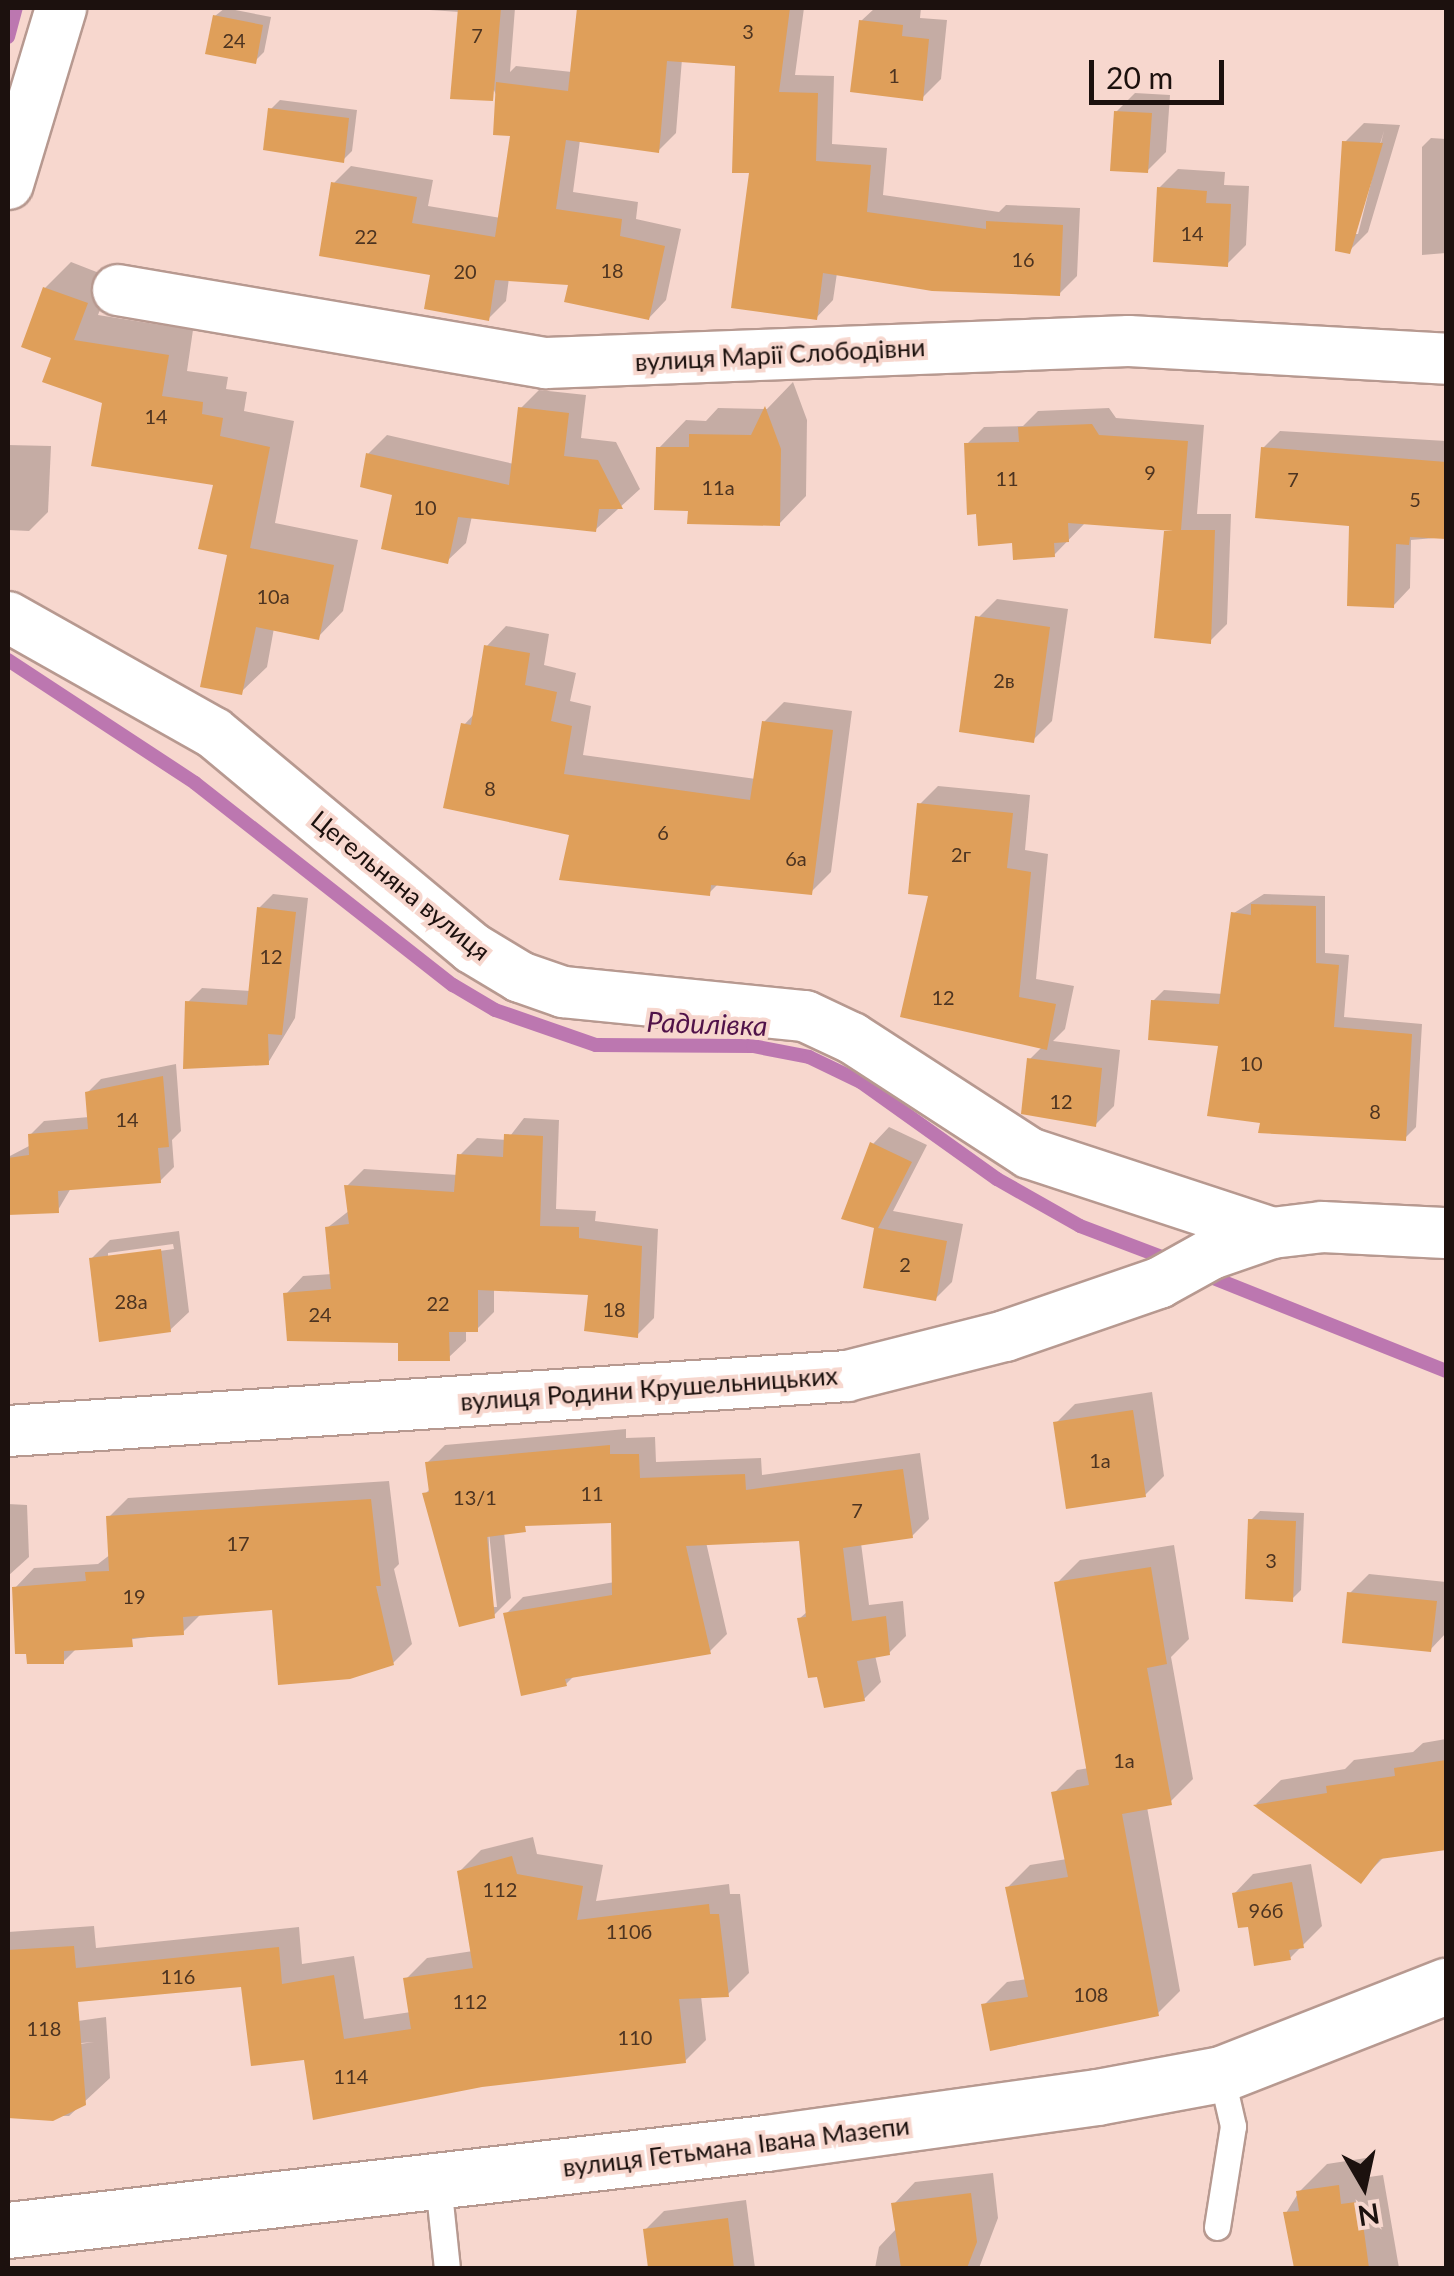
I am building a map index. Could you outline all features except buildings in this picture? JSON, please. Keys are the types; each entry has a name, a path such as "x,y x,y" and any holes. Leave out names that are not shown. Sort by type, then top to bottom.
{"main road":[{"name":"вулиця Гетьмана Івана Мазепи","path":"8,2230 438,2183 844,2132 1222,2074 1446,1986"}],"street":[{"path":"8,184 61,8"},
{"name":"вулиця Марії Слободівни","path":"118,290 546,362 844,346 1129,341 1446,359"},
{"name":"Цегельняна вулиця","path":"8,617 214,733 472,948 520,978 563,992 805,1016 852,1038 1030,1153 1272,1233"},
{"name":"вулиця Родини Крушельницьких","path":"8,1432 848,1376 1005,1336 1159,1284 1211,1254 1272,1233 1338,1227 1446,1234"}],"lane":[{"path":"1217,2227 1233,2126 1222,2074"},
{"path":"438,2183 447,2268"}],"waterway":[{"name":"Радилівка","path":"8,37 16,8"},
{"name":"Радилівка","path":"8,660 195,783 453,985 495,1010 596,1045 753,1046 809,1057 861,1082 997,1179 1080,1226 1172,1261"},
{"name":"Радилівка","path":"1201,1273 1446,1371"}]}
